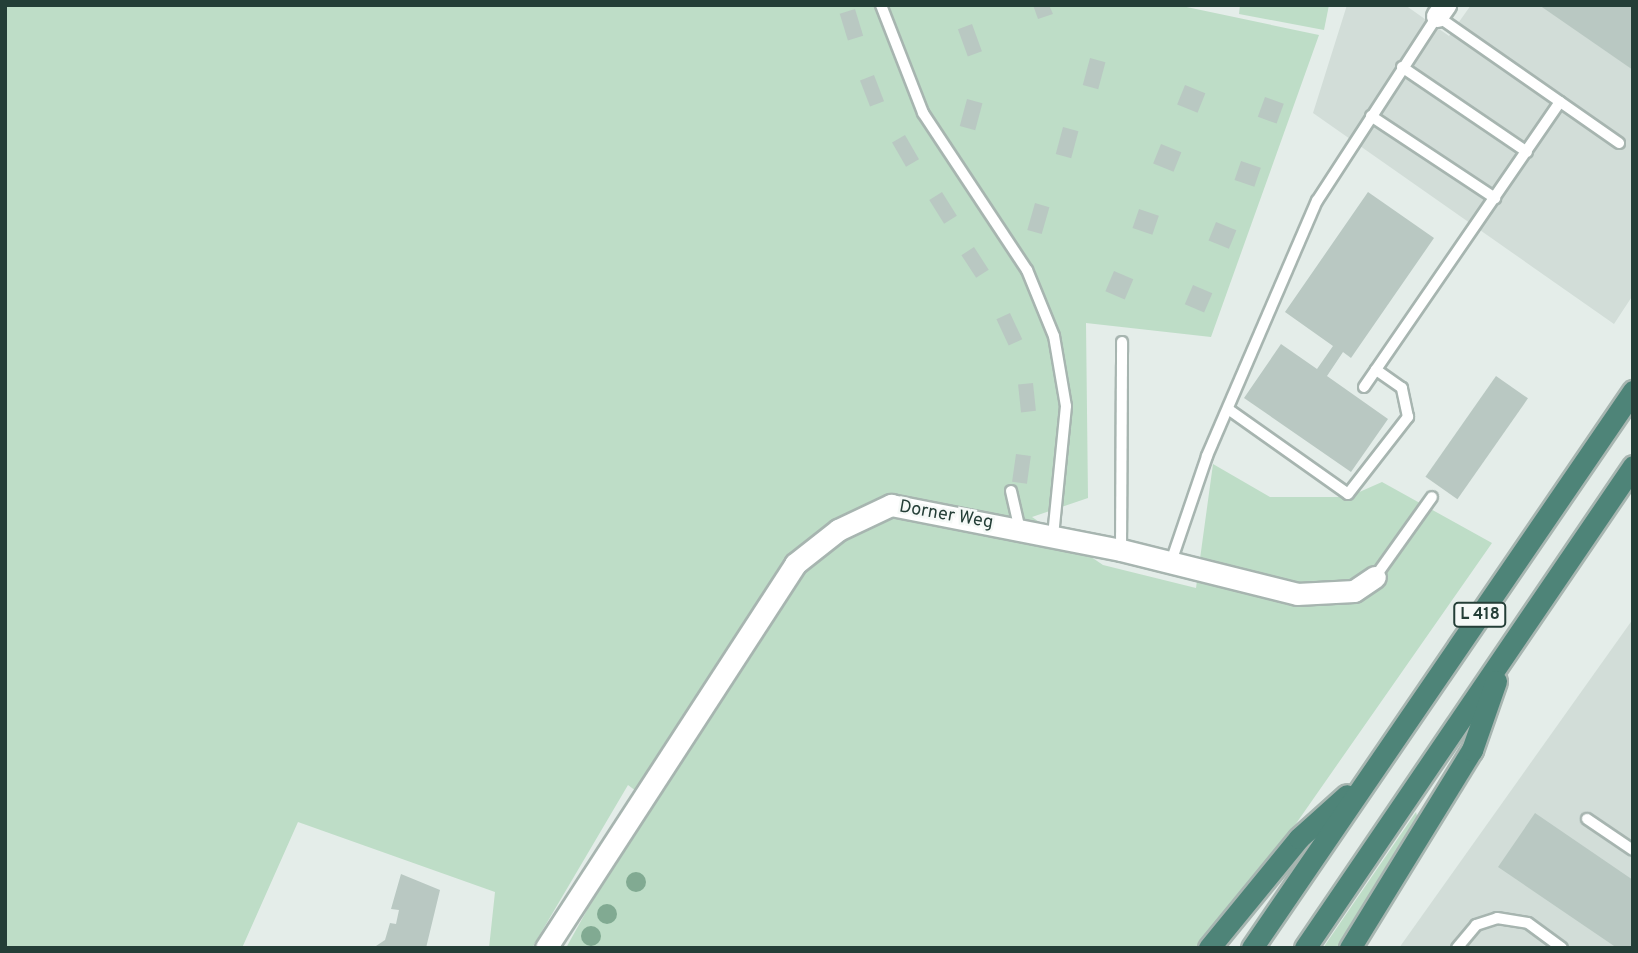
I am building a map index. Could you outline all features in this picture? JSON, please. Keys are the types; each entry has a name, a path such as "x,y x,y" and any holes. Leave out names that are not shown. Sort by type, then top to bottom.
{"highway":[{"name":"L 418","path":"1252,948 1633,391"},
{"name":"L 418","path":"1305,948 1633,466"},
{"path":"1350,948 1472,750 1505,655"},
{"path":"1209,948 1299,838 1374,769"}],"street":[{"name":"Dorner Weg","path":"546,948 795,564 838,530 891,505 1121,550 1327,597 1375,578"}],"lane":[{"path":"881,5 923,113 1027,270 1054,336 1066,406 1053,536"},
{"path":"1171,562 1228,409 1317,201 1441,11 1560,102 1619,143"},
{"path":"1402,67 1527,152"},
{"path":"1364,387 1560,102"},
{"path":"1371,116 1495,198"},
{"path":"1121,550 1122,342"},
{"path":"1228,409 1348,494 1408,417 1402,388 1376,370"},
{"path":"1011,491 1020,529"},
{"name":"Dorner Weg","path":"1375,578 1433,497"},
{"path":"1587,819 1633,850"},
{"path":"1457,948 1476,925 1497,918 1528,923 1562,948"}],"shaded area":[{"path":"1347,5 1405,5 1449,36 1471,5 1633,5 1633,295 1614,324 1313,113"},
{"path":"1633,619 1633,948 1399,948"}],"green space":[{"path":"5,5 1177,5 1319,35 1211,337 1086,323 1088,498 1032,517 1103,565 1196,588 1213,464 1270,497 1348,497 1382,482 1492,543 1272,858 1196,948 566,948 648,800 628,785 532,948 489,948 495,892 298,822 242,948 5,948"},
{"path":"1240,5 1329,5 1324,30 1239,14"},
{"path":"1416,812 1418,820 1338,948 1323,948"}],"building":[{"path":"1033,5 1049,5 1053,14 1038,19"},
{"path":"1539,5 1633,5 1633,70"},
{"path":"855,9 863,36 848,40 840,14"},
{"path":"972,24 982,51 968,56 958,29"},
{"path":"1090,58 1105,62 1098,89 1083,85"},
{"path":"874,75 884,101 870,107 860,80"},
{"path":"1185,85 1205,93 1198,113 1177,104"},
{"path":"1265,97 1284,104 1277,124 1258,117"},
{"path":"967,99 982,103 975,130 960,126"},
{"path":"1063,127 1078,131 1071,158 1056,154"},
{"path":"905,135 919,159 906,167 892,142"},
{"path":"1161,144 1181,152 1174,172 1153,163"},
{"path":"1241,161 1261,168 1254,187 1234,180"},
{"path":"942,192 957,216 944,224 929,200"},
{"path":"1368,192 1434,238 1351,358 1343,352 1327,376 1388,419 1351,472 1244,398 1281,344 1317,369 1333,346 1285,312"},
{"path":"1035,203 1049,207 1042,234 1027,230"},
{"path":"1139,209 1159,216 1152,235 1132,228"},
{"path":"1216,222 1236,230 1229,249 1209,241"},
{"path":"974,247 989,270 976,278 961,255"},
{"path":"1114,271 1133,279 1125,299 1105,291"},
{"path":"1193,285 1212,293 1204,313 1185,304"},
{"path":"1010,313 1022,339 1009,346 996,319"},
{"path":"1496,376 1528,398 1457,499 1425,477"},
{"path":"1033,383 1036,411 1021,412 1018,385"},
{"path":"1016,454 1031,456 1027,484 1012,482"},
{"path":"1535,813 1633,880 1633,948 1617,948 1498,867"},
{"path":"401,874 440,890 426,948 373,948 385,940 390,923 396,924 399,910 391,909"}]}
